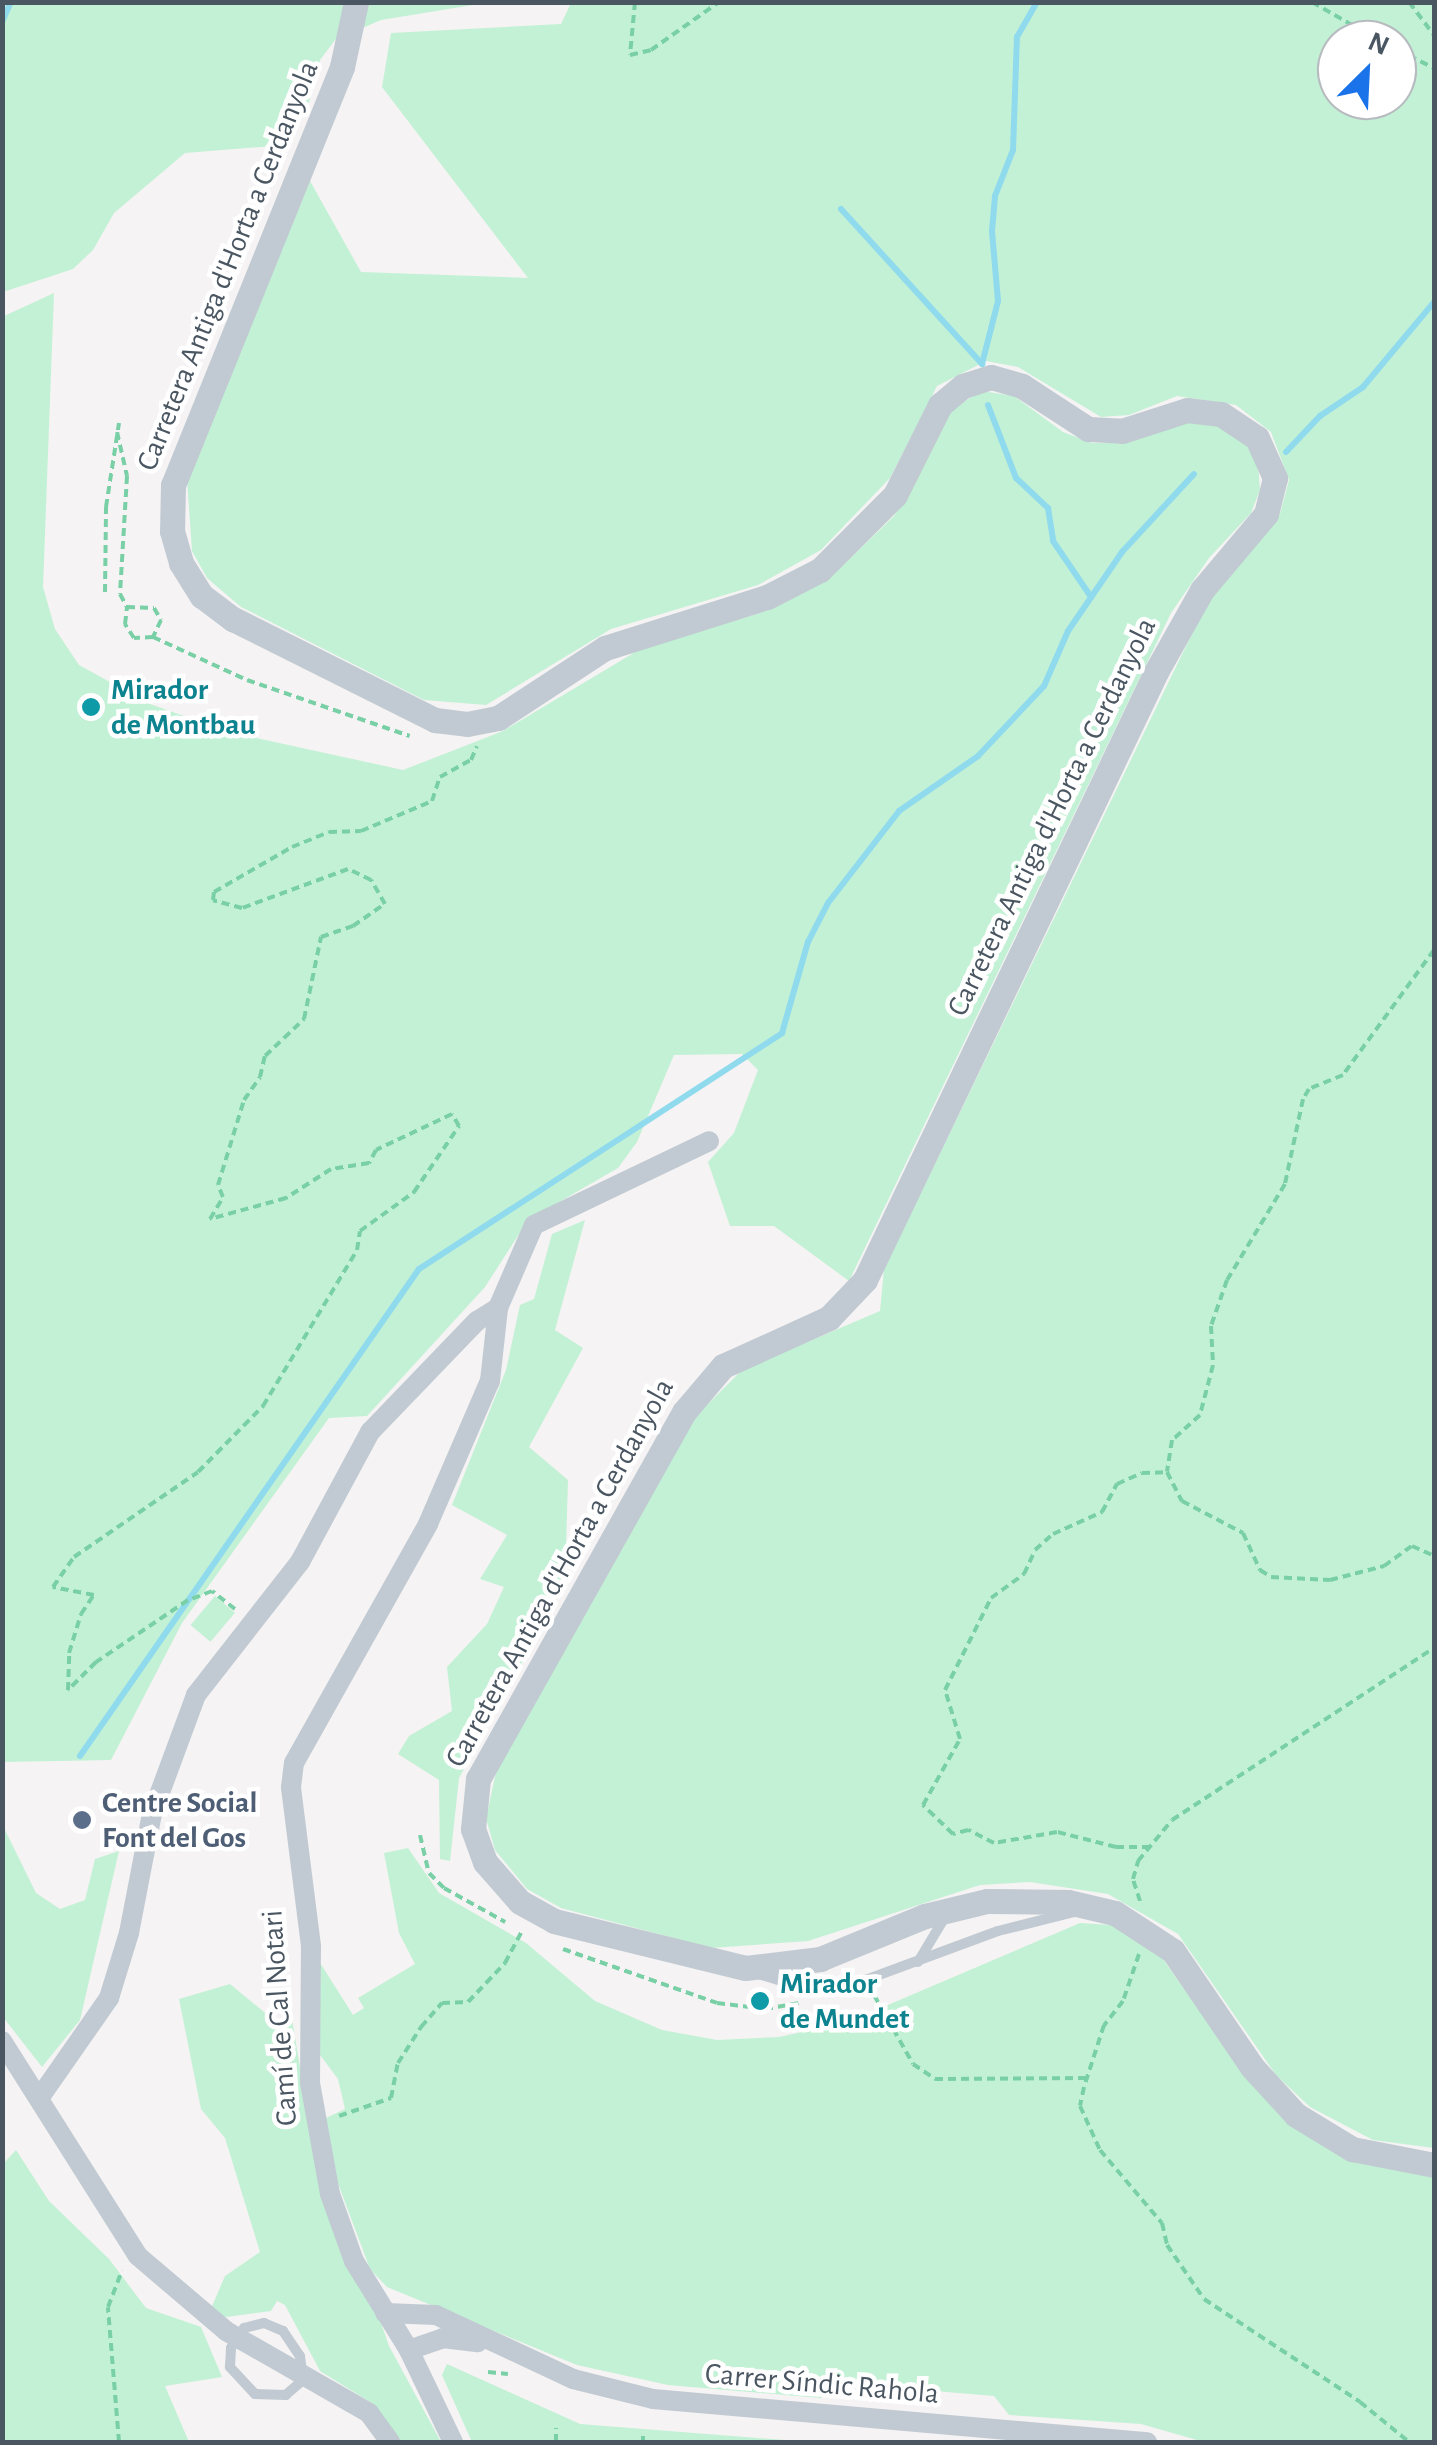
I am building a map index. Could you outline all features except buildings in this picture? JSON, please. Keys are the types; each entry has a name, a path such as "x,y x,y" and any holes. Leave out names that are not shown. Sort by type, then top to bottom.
{"street":[{"name":"Carretera Antiga d'Horta a Cerdanyola","path":"356,2 342,66 182,454 170,516 181,564 217,609 390,699 450,723 498,718 626,639 797,584 876,520 907,475 940,406 976,380 1006,379 1074,424 1104,432 1187,410 1221,414 1248,428 1273,468 1266,514 1202,590 1156,672 865,1280 828,1318 742,1354 694,1396 478,1779 472,1812 476,1846 520,1902 587,1933 745,1968 820,1960 972,1904 1029,1899 1092,1906 1136,1922 1183,1962 1252,2067 1296,2115 1352,2149 1434,2164"},
{"name":"Camí de Cal Notari","path":"452,2442 410,2350 354,2261 330,2194 316,2124 311,1946 291,1808 294,1763 428,1524 456,1447 490,1381 498,1308 534,1224 709,1141"},
{"name":"Camí de Cal Notari","path":"40,2098 109,1998 152,1814 196,1695 300,1562 370,1432 477,1320 498,1308"},
{"path":"2,2041 126,2243 238,2338 303,2380 369,2412 390,2442"},
{"name":"Carrer Síndic Rahola","path":"385,2313 436,2315 573,2379 653,2399 1147,2442"},
{"name":"Carrer Síndic Rahola","path":"410,2350 443,2338 500,2348"}],"lane":[{"path":"918,1962 947,1914 972,1904"},
{"path":"745,1968 804,1988 860,1982 1092,1906"},
{"path":"254,2324 283,2331 296,2346 303,2380 296,2391 276,2397 245,2389 230,2367 238,2338 254,2324"}],"path":[{"path":"635,2 630,54 651,50 719,2"},
{"path":"1312,2 1343,20"},
{"path":"1409,2 1434,35"},
{"path":"104,592 106,507 119,423"},
{"path":"117,432 128,476 118,555 127,607 124,624 134,638 153,637 247,680 423,741"},
{"path":"127,607 154,608 160,620 153,637"},
{"path":"238,1615 212,1591 188,1600 96,1662 68,1690 70,1654 81,1614 94,1596 52,1587 74,1556 198,1472 263,1406 357,1250 360,1231 414,1192 458,1126 452,1114 376,1150 369,1162 332,1168 286,1198 210,1219 224,1197 218,1185 244,1100 260,1077 264,1056 304,1019 321,937 353,926 384,904 371,880 348,869 242,908 212,897 221,885 264,867 292,847 328,832 362,831 432,801 440,776 476,755 469,741"},
{"path":"1434,950 1343,1075 1309,1089 1303,1100 1285,1184 1227,1280 1211,1326 1213,1365 1200,1415 1172,1440 1167,1472 1182,1500 1243,1533 1260,1570 1271,1576 1330,1580 1384,1566 1412,1546 1434,1556"},
{"path":"1151,1848 1057,1832 994,1843 968,1830 953,1834 923,1805 960,1740 946,1690 990,1598 1024,1574 1035,1550 1053,1534 1102,1512 1118,1484 1142,1473 1167,1472"},
{"path":"1409,2442 1360,2402 1204,2299 1166,2245 1162,2223 1100,2150 1080,2106 1104,2025 1135,1970 1140,1900 1133,1880 1151,1848 1202,1797 1434,1648"},
{"path":"316,2124 391,2098 398,2063 421,2027 442,2003 474,1996 505,1963 522,1931"},
{"path":"870,1986 913,2064 935,2079 1087,2078"},
{"path":"120,2442 108,2307 116,2278 134,2266"},
{"path":"556,2428 556,2442"}],"green space":[{"path":"3,3 485,3 381,20 335,40 320,60 309,102 273,146 185,153 114,213 93,250 73,269 3,292"},
{"path":"571,3 1434,3 1434,2148 1373,2140 1310,2107 1276,2075 1178,1934 1108,1894 1030,1882 980,1885 808,1941 711,1948 561,1908 527,1889 495,1850 486,1818 497,1768 693,1419 742,1370 880,1311 884,1269 1188,642 1211,598 1280,514 1289,480 1271,432 1236,405 1177,396 1129,415 1101,417 1018,367 986,361 937,386 890,478 821,550 758,585 611,629 486,705 424,700 241,607 207,578 192,551 187,479 310,181 361,272 528,278 382,87 391,33 561,24"},
{"path":"54,293 43,587 55,629 79,665 150,704 229,732 403,770 503,731 642,648 760,613 834,574 894,516 953,408 982,391 1014,396 1063,432 1092,443 1115,443 1187,421 1213,422 1245,442 1258,464 1260,490 1251,513 1209,558 1171,613 849,1281 774,1226 730,1226 708,1162 734,1133 758,1070 742,1054 674,1055 637,1142 618,1168 528,1220 485,1287 367,1416 329,1418 182,1623 111,1760 3,1762 2,317"},
{"path":"585,1220 555,1330 583,1348 529,1447 568,1480 565,1583 459,1778 450,1861 440,1859 439,1780 398,1754 409,1736 452,1711 447,1667 487,1624 504,1587 480,1579 507,1535 452,1505 506,1370 520,1305 534,1299 552,1234"},
{"path":"215,1596 235,1613 210,1642 191,1625"},
{"path":"3,1826 36,1893 60,1909 85,1900 95,1859 119,1851 80,2020 42,2067 3,2017"},
{"path":"408,1848 439,1893 526,1943 595,2001 662,2030 717,2040 779,2037 848,2022 1080,1923 1111,1925 1163,1959 1246,2077 1294,2126 1358,2162 1434,2176 1434,2442 1204,2442 1141,2424 1009,2415 994,2396 841,2383 821,2398 668,2385 577,2365 387,2287 370,2269 336,2178 326,2118 345,2109 338,2079 317,2051 317,1958 353,2015 364,2008 358,1998 415,1964 399,1933 384,1853"},
{"path":"230,1984 275,2021 292,2019 307,2110 389,2346 441,2442 400,2442 375,2405 320,2371 285,2305 277,2301 271,2311 226,2317 210,2311 225,2276 260,2252 225,2138 201,2109 179,1999"},
{"path":"16,2150 49,2201 109,2259 146,2308 201,2327 222,2377 165,2386 189,2442 3,2442 2,2165"},
{"path":"447,2364 580,2424 810,2442 472,2442 442,2375"}],"waterway":[{"path":"2,22 11,2"},
{"path":"841,209 982,364 998,301 992,231 995,196 1013,150 1017,37 1037,2"},
{"path":"1286,452 1320,416 1363,387 1434,302"},
{"path":"988,405 1016,478 1048,508 1053,541 1091,597"},
{"path":"80,1756 419,1269 782,1033 808,942 828,903 899,811 978,756 1044,686 1068,631 1122,552 1194,474"}],"place":[{"name":"Mirador de Montbau","path":"91,707"},
{"name":"Centre Social Font del Gos","path":"82,1820"},
{"name":"Mirador de Mundet","path":"760,2001"}]}
